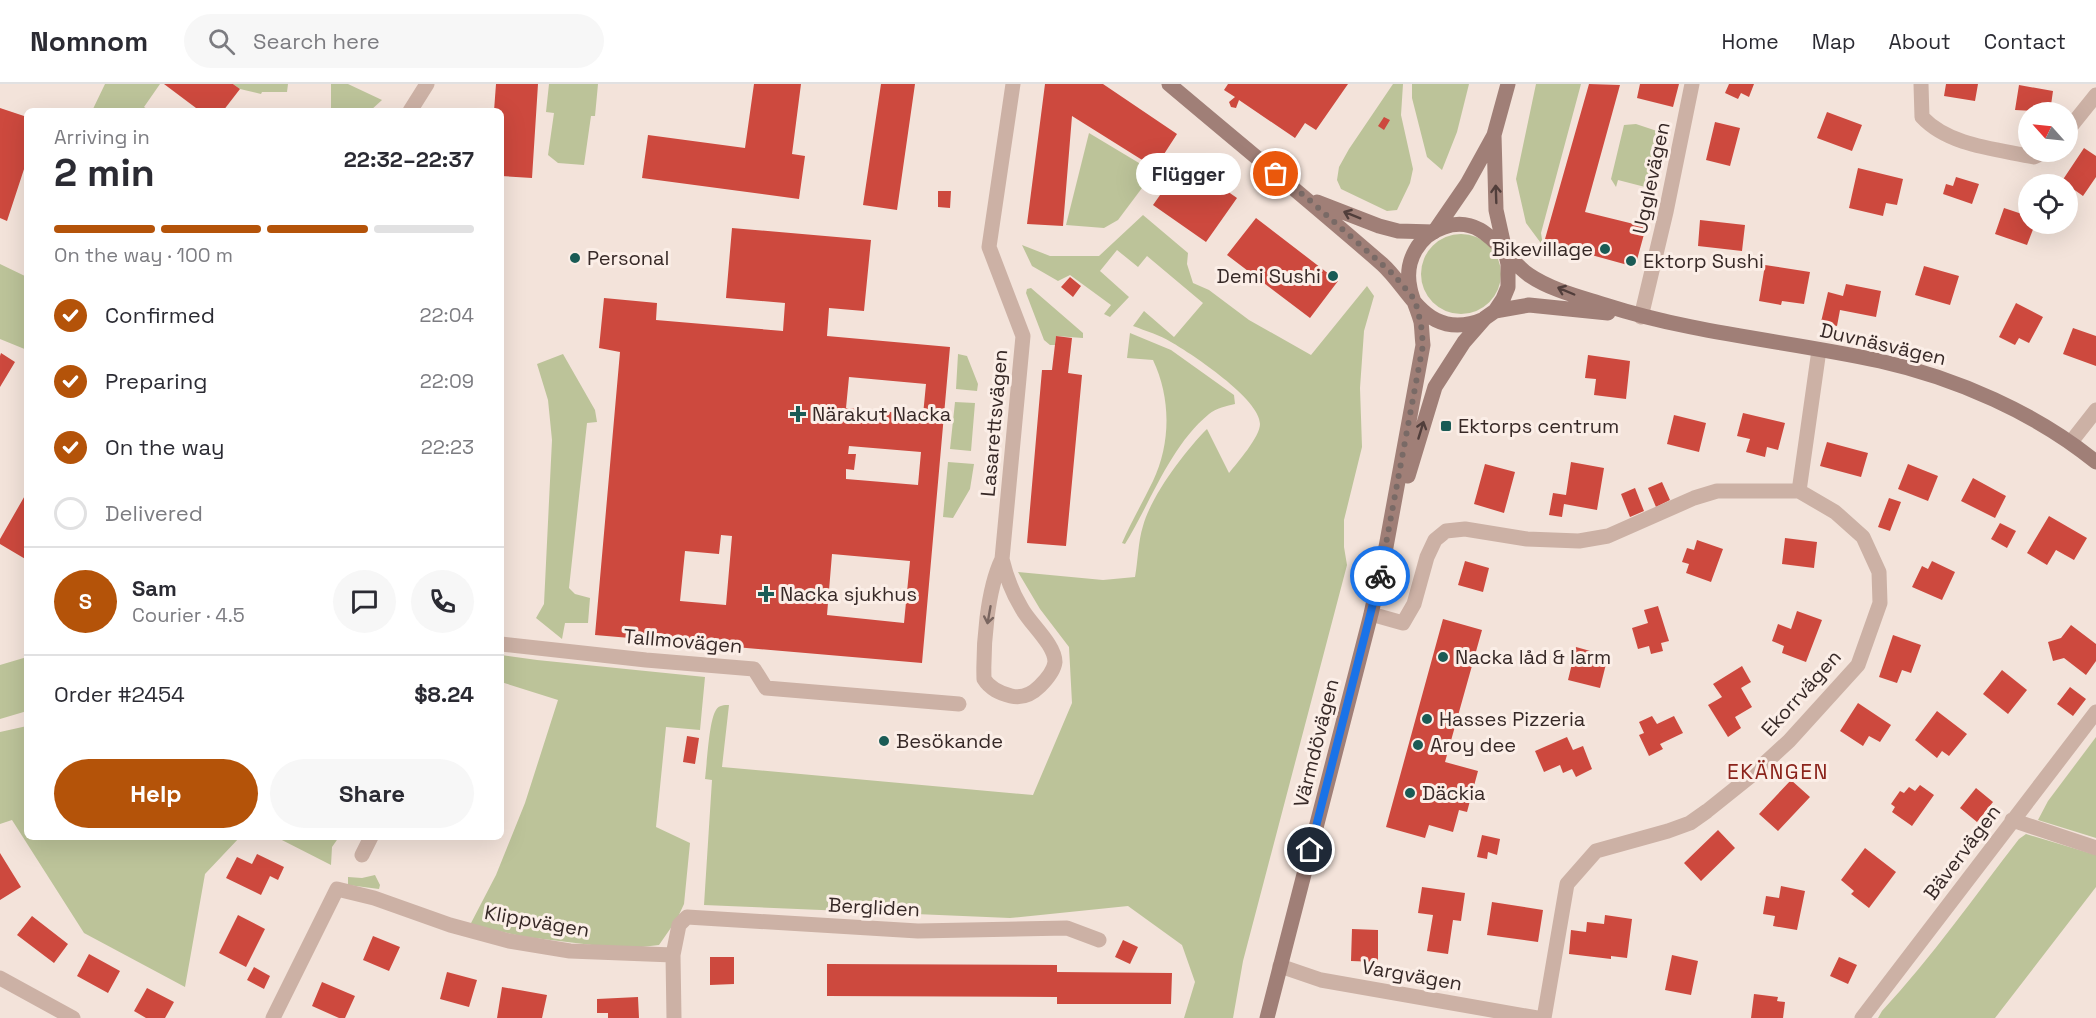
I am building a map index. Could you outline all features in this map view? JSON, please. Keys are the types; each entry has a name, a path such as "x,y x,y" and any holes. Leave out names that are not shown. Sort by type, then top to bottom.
{"main road":[{"path":"1169,84 1246,151 1306,197 1387,268 1423,311 1435,320 1447,324 1467,325 1490,315"},
{"name":"Värmdövägen","path":"1267,1018 1371,614 1386,547 1423,345 1421,324 1410,289 1409,264 1423,239 1434,232 1467,184 1494,135 1508,84"},
{"name":"Värmdövägen","path":"1386,547 1434,387 1455,354 1503,299 1508,287 1510,275 1496,210 1494,135"},
{"path":"1306,197 1379,226 1398,231 1434,232 1445,226 1457,224 1471,226 1488,234 1504,252"},
{"name":"Duvnäsvägen","path":"1504,252 1528,274 1540,280 1575,295 1641,317"},
{"name":"Duvnäsvägen","path":"1490,315 1529,305 1641,317 1882,362 1953,382 2054,430 2096,462"}],"street":[{"path":"412,108 428,84"},
{"name":"Lasarettsvägen","path":"1002,559 995,573 984,641 984,679 996,691 1018,697 1036,690 1046,680 1055,663 1051,647 1022,609 1008,581 1002,559 1023,336 989,247 1013,84"},
{"name":"Ugglevägen","path":"1641,317 1666,212 1692,84"},
{"path":"1921,84 1922,117 1931,127 1942,134 2018,154"},
{"path":"2078,117 2096,95"},
{"path":"1371,614 1403,623 1414,604 1427,558 1435,540 1446,531 1465,529 1527,539 1579,541 1608,536 1694,498 1718,491 1799,491 1819,350"},
{"path":"2071,442 2096,410"},
{"name":"Ekorrvägen","path":"1544,1018 1567,884 1596,851 1690,823 1707,811 1752,776 1789,741 1858,664 1880,603 1879,572 1863,537 1835,512 1799,491"},
{"name":"Tallmovägen","path":"504,644 754,669 766,688 959,704"},
{"name":"Bävervägen","path":"1862,1018 2096,712"},
{"path":"2012,820 2096,848"},
{"path":"363,855 370,840"},
{"name":"Klippvägen","path":"273,1018 337,888 374,898 450,925 509,941 570,951 673,955"},
{"name":"Bergliden","path":"673,955 679,925 687,917 918,931 1067,928 1099,940"},
{"path":"673,955 674,1018"},
{"name":"Vargvägen","path":"1280,966 1321,980 1537,1018"},
{"path":"0,978 73,1018"}],"green space":[{"path":"105,84 160,84 144,107 146,108 93,108"},
{"path":"233,84 288,84 287,92 262,92 261,94 240,89"},
{"path":"331,84 348,84 382,100 373,108 331,108"},
{"path":"549,84 598,84 595,116 591,116 584,165 558,163 548,155 554,113 546,112"},
{"path":"1393,84 1403,84 1401,115 1413,169 1410,183 1397,210 1387,211 1341,189 1337,180 1339,167 1349,149"},
{"path":"1412,84 1469,84 1457,132 1442,170 1427,157 1412,98"},
{"path":"1536,84 1581,84 1541,233 1543,246 1526,223 1516,179"},
{"path":"1636,124 1666,134 1652,198 1647,196 1649,188 1618,180 1616,187 1611,179 1624,125"},
{"path":"1089,133 1154,172 1118,220 1104,228 1066,225"},
{"path":"1143,215 1188,253 1187,264 1193,283 1209,290 1249,320 1311,355 1367,286 1374,296 1364,331 1360,388 1362,447 1344,520 1347,565 1243,961 1233,1018 1184,1018 1195,982 1182,945 1128,906 1010,918 704,905 712,780 705,779 712,723 719,707 729,705 722,767 1033,795 1072,703 1069,647 1040,609 1018,572 1103,580 1135,577 1140,538 1147,514 1161,488 1189,449 1207,429 1229,473 1248,450 1260,424 1249,402 1223,378 1194,356 1167,340 1133,326 1144,311 1174,337 1203,303 1147,256 1138,267 1117,250 1100,271 1129,297 1110,317 1104,314 1111,305 1070,275 1058,281 1032,266 1022,245 1050,256 1099,256"},
{"path":"1453,234 1469,234 1490,245 1501,266 1501,282 1490,303 1469,314 1453,314 1439,308 1427,296 1421,282 1421,266 1427,252 1439,240"},
{"path":"0,264 24,276 24,349 0,339"},
{"path":"1031,288 1083,333 1083,338 1056,336 1055,345 1050,345 1044,340 1026,293 1027,289"},
{"path":"1130,333 1171,350 1234,395 1235,404 1212,412 1183,442 1162,475 1125,544 1122,543 1159,466 1166,436 1166,405 1159,375 1153,360 1127,358"},
{"path":"563,354 595,410 597,422 587,423 569,588 575,594 590,598 588,623 565,623 562,639 536,618 544,604 552,440 548,400 537,364"},
{"path":"958,354 967,356 978,384 977,391 956,389"},
{"path":"955,402 975,403 971,451 950,449"},
{"path":"948,462 974,464 970,489 953,518 943,517"},
{"path":"504,655 705,677 700,730 666,727 656,827 690,843 684,904 677,919 659,945 625,949 526,937 470,925 496,875 525,803 558,700 504,683"},
{"path":"24,658 24,712 0,719 0,665"},
{"path":"24,727 24,839 12,820 0,824 0,732"},
{"path":"2096,737 2096,838 2038,820 2048,801"},
{"path":"2026,834 2096,855 2096,887 1995,1018 1878,1018 2019,839"},
{"path":"25,840 237,840 205,874 185,987 84,933"},
{"path":"282,840 337,840 332,847 331,865"},
{"path":"375,875 380,885 379,889 348,885 348,877 362,878"}],"building":[{"path":"164,84 233,84 240,89 225,108 196,108"},
{"path":"496,84 538,84 532,178 504,176 504,108 494,108"},
{"path":"754,84 801,84 792,154 805,156 799,199 642,178 648,135 745,148"},
{"path":"881,84 915,84 897,210 863,205"},
{"path":"1045,84 1103,84 1177,134 1155,168 1072,116 1063,226 1027,224"},
{"path":"1228,84 1348,84 1316,130 1305,123 1295,138 1239,100 1236,108 1231,107 1229,102 1235,97 1224,90"},
{"path":"1589,84 1620,85 1585,212 1646,227 1635,267 1566,248 1567,246 1545,239"},
{"path":"1640,84 1679,84 1673,107 1637,98"},
{"path":"1729,84 1754,84 1749,97 1741,93 1738,99 1725,93"},
{"path":"1946,84 1978,84 1975,101 1944,96"},
{"path":"2019,85 2053,91 2051,102 2018,102 2018,110 2015,110"},
{"path":"0,108 24,116 24,169 7,221 0,218"},
{"path":"1827,112 1862,125 1852,151 1817,138"},
{"path":"1384,117 1390,120 1384,130 1378,126"},
{"path":"1715,122 1740,128 1730,166 1706,160"},
{"path":"2084,148 2096,156 2096,177 2083,196 2078,192 2078,174 2067,174 2075,162 2078,162 2078,157"},
{"path":"1184,161 1237,198 1206,242 1153,205"},
{"path":"1858,168 1903,179 1897,205 1886,203 1883,216 1849,208"},
{"path":"1956,177 1979,184 1972,204 1943,194 1946,184 1953,186"},
{"path":"938,191 951,191 950,208 938,207"},
{"path":"2004,208 2018,213 2018,234 2031,234 2027,245 1995,234"},
{"path":"1256,218 1338,281 1310,318 1227,255"},
{"path":"1700,220 1745,225 1742,251 1698,246"},
{"path":"732,228 871,240 864,311 829,308 827,336 950,347 922,663 595,635 620,352 599,348 604,298 657,303 656,320 783,331 785,303 726,298","holes":["849,377 926,384 923,415 846,408","849,446 921,452 918,485 846,479 846,469 854,470 856,454 848,454","721,535 732,536 726,605 680,601 685,551 719,554","832,554 910,561 904,623 827,615"]},
{"path":"1765,265 1810,272 1804,304 1782,301 1781,305 1759,301"},
{"path":"1924,266 1959,276 1950,305 1915,295"},
{"path":"1070,277 1081,286 1073,297 1061,287"},
{"path":"1846,284 1881,291 1876,317 1840,310 1837,326 1821,322 1828,292 1843,296"},
{"path":"2016,303 2043,317 2029,343 2019,338 2015,345 1999,337"},
{"path":"2073,328 2096,336 2096,366 2063,354"},
{"path":"1056,336 1072,338 1068,373 1082,375 1066,546 1027,543 1042,370 1052,370"},
{"path":"1,353 15,362 0,387 0,356"},
{"path":"1588,355 1630,361 1626,399 1594,395 1596,379 1585,378"},
{"path":"1743,413 1785,423 1778,450 1767,447 1765,457 1746,452 1750,439 1737,436"},
{"path":"1674,415 1706,423 1699,452 1667,444"},
{"path":"1827,442 1868,453 1861,477 1820,466"},
{"path":"1571,462 1604,468 1597,510 1564,504 1562,517 1549,515 1553,493 1566,495"},
{"path":"1485,464 1515,472 1504,513 1474,504"},
{"path":"1908,464 1938,476 1928,501 1898,489"},
{"path":"1973,478 2006,496 1995,518 1961,501"},
{"path":"1662,482 1670,500 1656,507 1648,488"},
{"path":"1635,488 1644,511 1630,517 1621,494"},
{"path":"24,497 24,558 0,544 0,539"},
{"path":"1889,498 1901,502 1890,531 1878,527"},
{"path":"2049,516 2087,538 2074,560 2056,550 2047,565 2027,553"},
{"path":"2000,523 2016,531 2007,548 1991,539"},
{"path":"1785,538 1817,542 1814,568 1782,564"},
{"path":"1697,540 1723,549 1711,582 1686,573 1689,564 1682,562 1687,548 1694,550"},
{"path":"1465,561 1489,568 1483,592 1458,585"},
{"path":"1932,561 1955,572 1942,600 1912,587 1922,566 1928,569"},
{"path":"1658,606 1669,641 1661,643 1663,651 1651,654 1649,646 1638,649 1632,628 1648,623 1644,610"},
{"path":"1797,611 1822,620 1806,662 1782,653 1784,646 1772,641 1778,624 1791,629"},
{"path":"1443,619 1482,630 1445,762 1478,771 1467,812 1459,810 1453,832 1429,825 1425,838 1386,827"},
{"path":"2071,625 2096,644 2096,661 2086,675 2064,658 2053,661 2048,642 2061,638"},
{"path":"1893,635 1921,645 1911,673 1902,670 1897,683 1879,677"},
{"path":"1576,647 1608,656 1600,688 1568,680"},
{"path":"1742,666 1751,682 1741,688 1752,707 1735,717 1741,728 1728,737 1708,705 1722,697 1713,684"},
{"path":"2002,670 2027,690 2008,714 1983,694"},
{"path":"2070,687 2086,699 2073,716 2057,704"},
{"path":"1858,703 1891,725 1880,742 1869,736 1863,746 1840,731"},
{"path":"1937,711 1967,734 1949,756 1942,751 1937,758 1915,740"},
{"path":"1652,716 1657,724 1674,716 1683,733 1660,744 1663,749 1649,756 1639,735 1644,733 1639,722"},
{"path":"687,736 699,738 695,764 683,762"},
{"path":"1567,737 1573,750 1583,746 1592,769 1576,777 1572,769 1563,773 1560,765 1544,772 1535,751"},
{"path":"1791,780 1810,797 1778,831 1759,814"},
{"path":"1920,785 1934,795 1912,826 1892,812 1895,807 1891,804 1900,791 1904,793 1909,787 1915,791"},
{"path":"1976,788 1993,802 1977,822 1960,808"},
{"path":"1718,830 1735,848 1701,881 1684,863"},
{"path":"1482,835 1500,839 1497,855 1488,852 1487,859 1477,857"},
{"path":"1865,848 1896,872 1869,908 1851,894 1854,891 1841,880"},
{"path":"0,853 21,887 0,900"},
{"path":"257,854 284,867 278,880 270,876 261,895 226,878 237,857 252,864"},
{"path":"1781,886 1805,891 1797,930 1773,926 1775,916 1763,914 1766,896 1779,898"},
{"path":"1422,887 1465,893 1461,921 1453,920 1448,954 1427,951 1433,915 1418,913"},
{"path":"1492,902 1543,910 1538,942 1487,935"},
{"path":"238,915 265,929 246,967 219,953"},
{"path":"1605,915 1632,919 1627,958 1611,956 1611,959 1569,954 1571,930 1586,932 1587,922 1604,924"},
{"path":"32,916 68,944 54,963 17,935"},
{"path":"1352,929 1378,930 1378,962 1351,961"},
{"path":"373,936 400,947 389,971 363,960"},
{"path":"1123,940 1138,947 1130,964 1115,957"},
{"path":"89,954 120,971 108,993 77,976"},
{"path":"1672,955 1698,961 1691,995 1665,990"},
{"path":"710,957 734,957 734,984 710,985"},
{"path":"1839,957 1857,965 1848,984 1830,976"},
{"path":"827,964 1057,965 1057,972 1172,973 1171,1004 1057,1004 1057,997 827,996"},
{"path":"254,967 270,976 264,989 247,980"},
{"path":"447,972 477,980 469,1007 440,999"},
{"path":"322,982 355,996 345,1018 339,1018 312,1006"},
{"path":"502,987 547,995 542,1018 497,1018"},
{"path":"147,988 174,1002 165,1018 146,1018 134,1011"},
{"path":"1754,994 1778,997 1777,1001 1785,1002 1783,1018 1751,1018"},
{"path":"638,997 639,1018 608,1018 608,1013 597,1013 597,999"}],"way so far":[{"path":"1276,174 1306,197 1387,268 1415,300 1423,345 1380,576"}],"place":[{"name":"Flügger","path":"1276,174"},
{"name":"Bikevillage","path":"1605,249"},
{"name":"Personal","path":"575,258"},
{"name":"Ektorp Sushi","path":"1631,261"},
{"name":"Demi Sushi","path":"1333,276"},
{"name":"Närakut Nacka","path":"798,414"},
{"name":"Ektorps centrum","path":"1446,426"},
{"name":"Nacka sjukhus","path":"766,594"},
{"name":"Nacka låd & larm","path":"1443,657"},
{"name":"Hasses Pizzeria","path":"1427,719"},
{"name":"Besökande","path":"884,741"},
{"name":"Aroy dee","path":"1418,745"},
{"name":"Däckia","path":"1410,793"}],"district":[{"name":"EKÄNGEN","path":"1778,771"}],"route":[{"path":"1310,850 1380,576"}]}
